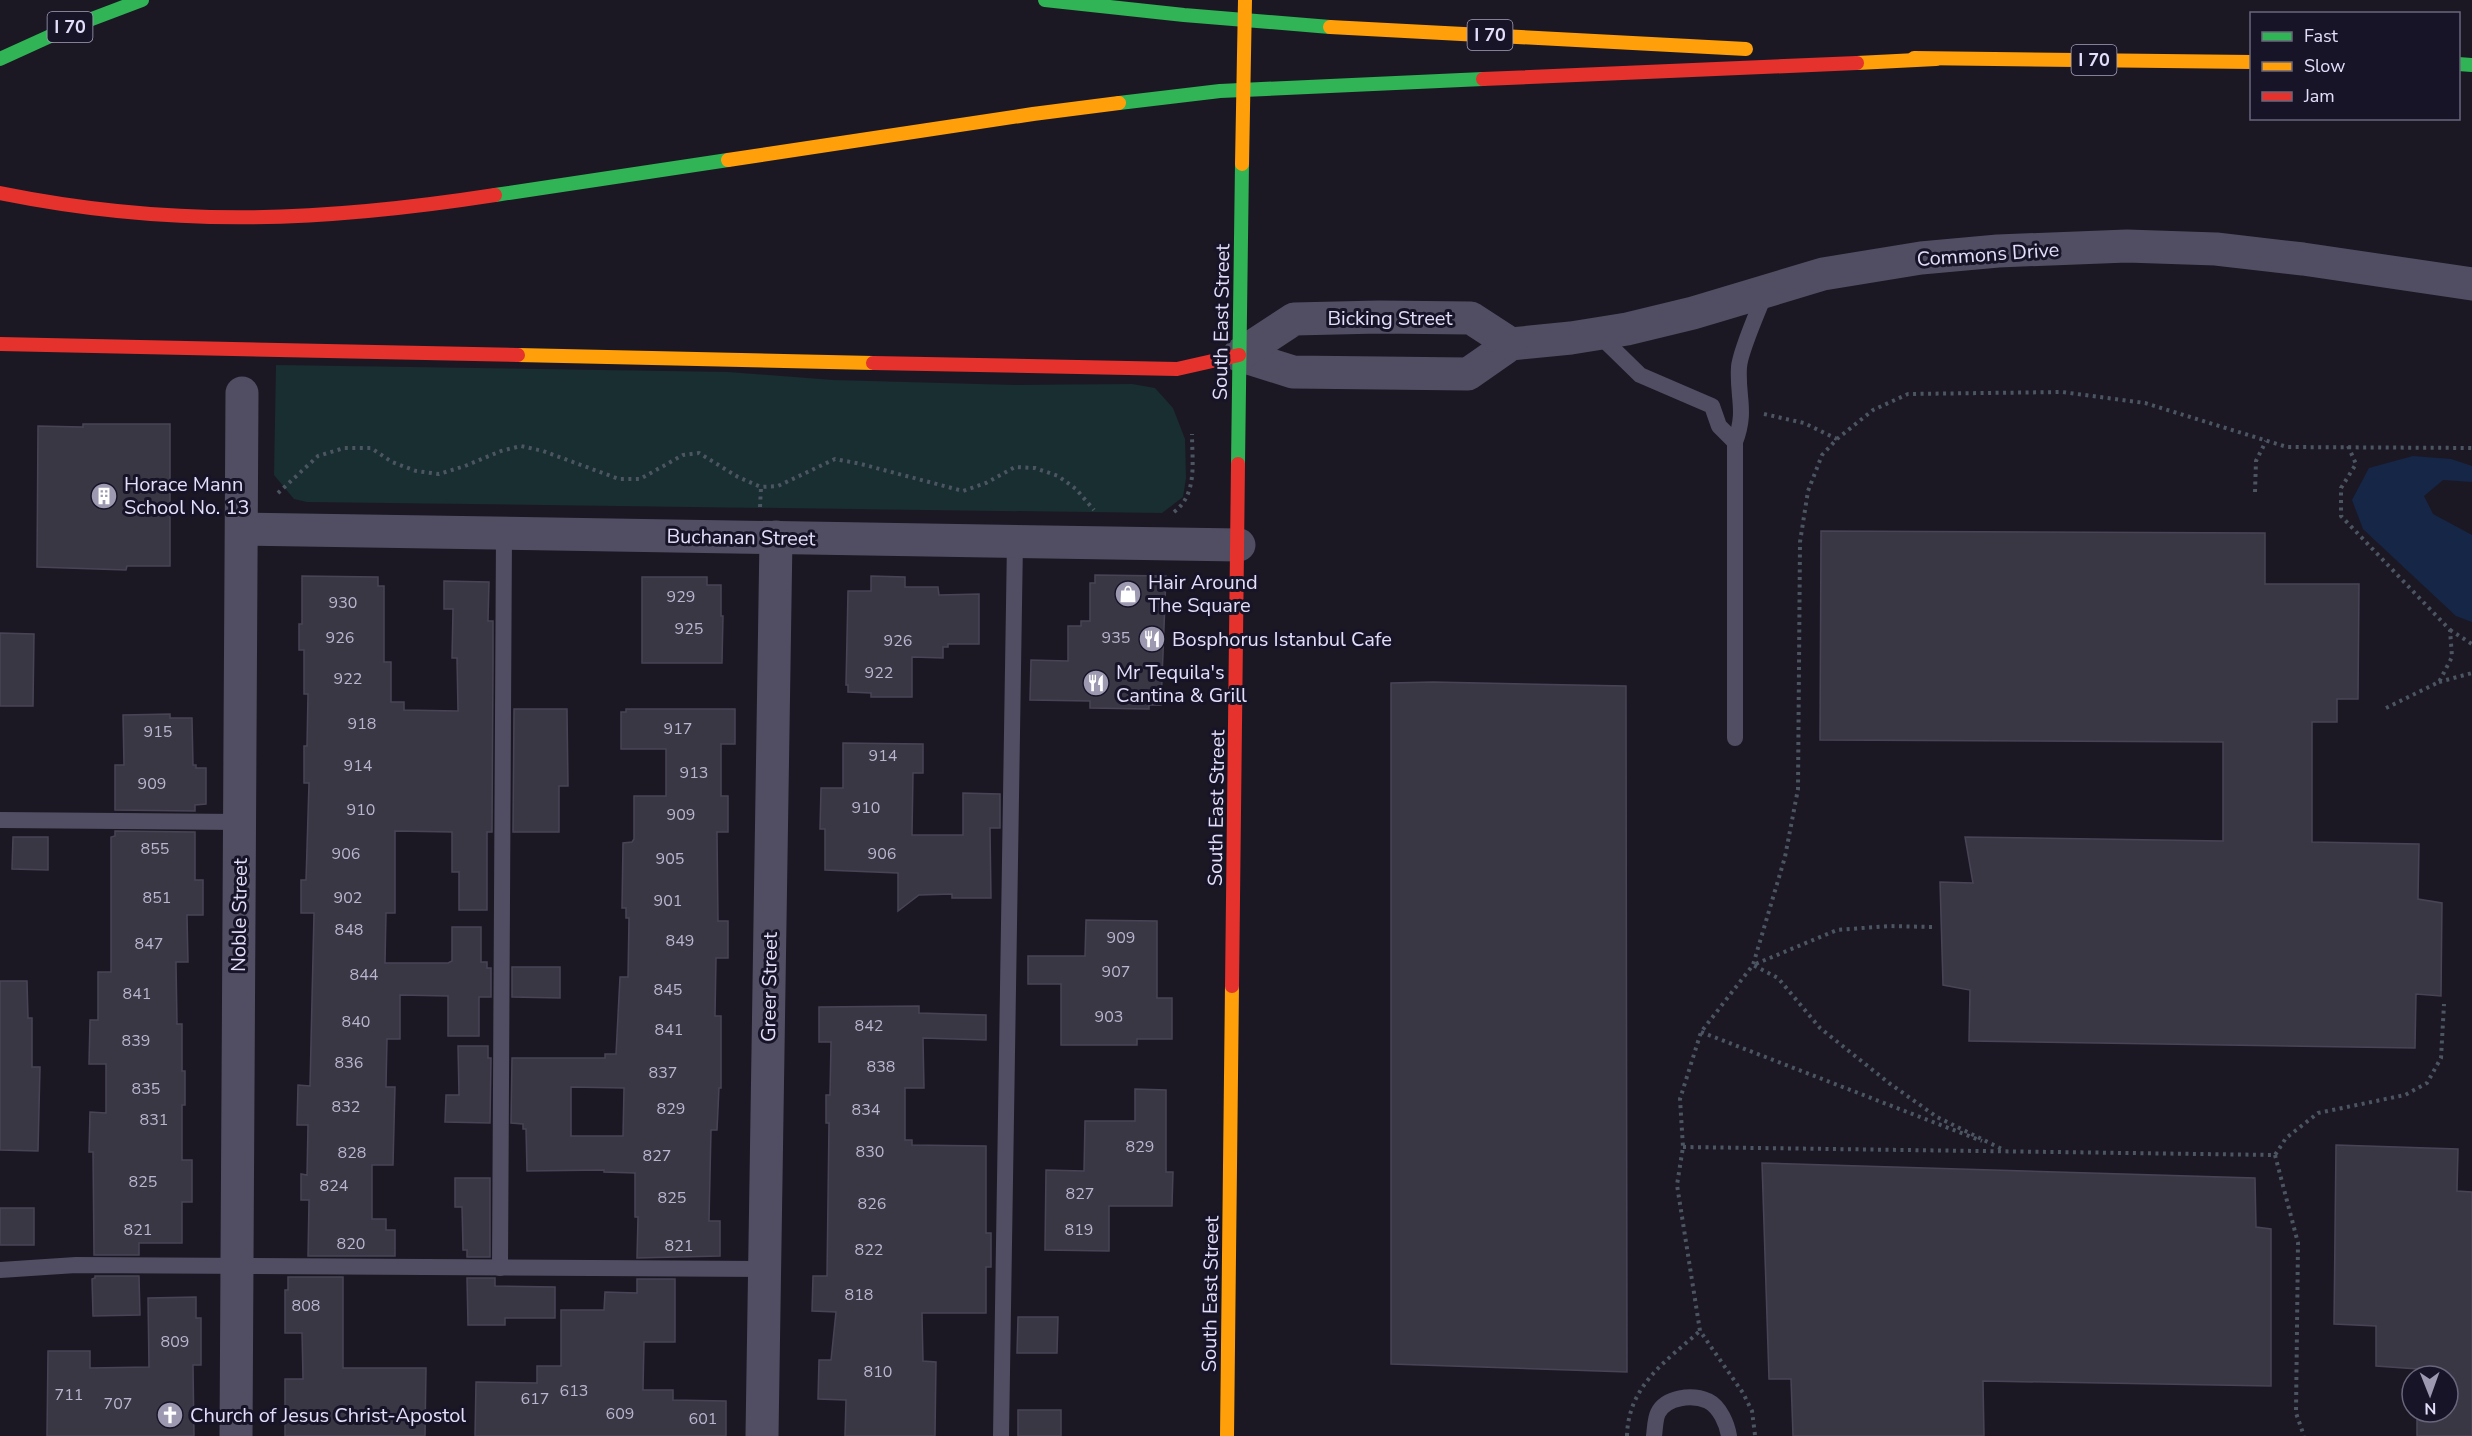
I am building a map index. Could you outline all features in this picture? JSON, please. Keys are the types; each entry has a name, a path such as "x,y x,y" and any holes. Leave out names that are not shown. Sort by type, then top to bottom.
{"main road":[{"name":"I 70","path":"0,59 68,28 142,0"},
{"name":"I 70","path":"1045,0 1184,15 1342,28 1758,49"},
{"name":"South East Street","path":"1227,1436 1245,0"},
{"name":"I 70","path":"1793,51 1936,59 2250,62"},
{"path":"1,193 83,208 198,219 310,218 412,208 1033,114 1220,91 1936,59"},
{"path":"0,344 1177,369 1239,355"}],"street":[{"name":"Commons Drive","path":"1511,344 1598,334 1693,313 1823,274 1921,258 1998,251 2127,246 2216,249 2472,284"},
{"name":"Bicking Street","path":"1239,355 1294,319 1471,318 1511,344"},
{"path":"1239,355 1293,372 1468,374 1511,344"},
{"name":"Noble Street","path":"236,1436 242,393"},
{"name":"Buchanan Street","path":"242,529 504,533 767,524 1015,541 1239,544"},
{"name":"Greer Street","path":"762,1436 765,1269 767,524"}],"lane":[{"path":"1735,738 1735,442 1742,424 1739,366 1766,290"},
{"path":"1598,334 1640,375 1712,406 1719,426 1735,442"},
{"path":"500,1268 504,533"},
{"path":"1001,1436 1015,541"},
{"path":"0,820 240,822"},
{"path":"0,1270 76,1265 765,1269"},
{"path":"1654,1436 1657,1414 1665,1403 1681,1398 1708,1401 1719,1411 1729,1436"}],"path":[{"path":"1755,1436 1752,1411 1743,1393 1700,1331 1677,1185 1683,1147 1680,1100 1701,1032 1753,965 1785,857 1798,789 1800,542 1808,491 1822,455 1837,439 1873,410 1908,394 2062,392 2145,403 2287,447 2472,448"},
{"path":"1742,408 1804,423 1837,439"},
{"path":"1169,514 1187,500 1192,481 1192,434"},
{"path":"2255,492 2256,461 2266,441"},
{"path":"278,493 318,456 344,448 370,448 392,462 416,471 439,474 521,446 543,451 619,479 640,479 683,455 699,453 761,488 778,486 835,459 963,491 986,483 1015,467 1035,468 1058,476 1076,489 1098,516 1086,515"},
{"path":"2348,446 2356,464 2341,488 2341,516 2450,630 2472,644"},
{"path":"273,483 278,493 288,498"},
{"path":"761,488 767,524"},
{"path":"2439,682 2452,657 2450,630"},
{"path":"2384,709 2439,682 2472,673"},
{"path":"1753,965 1837,930 1889,926 1932,927"},
{"path":"1753,965 1778,978 1820,1028 1889,1083 1937,1117 2007,1151"},
{"path":"2304,1436 2296,1413 2298,1243 2275,1155 2286,1138 2318,1113 2405,1095 2427,1083 2441,1058 2444,1004"},
{"path":"1701,1032 2007,1151"},
{"path":"1683,1147 2275,1155"},
{"path":"1627,1436 1627,1421 1634,1398 1646,1381 1700,1331"}],"green space":[{"path":"276,365 728,372 833,380 1015,385 1132,384 1155,388 1173,408 1185,439 1186,478 1183,497 1162,513 307,502 294,499 274,475"}],"water":[{"path":"2413,456 2451,459 2472,466 2472,482 2443,480 2424,496 2433,514 2472,535 2472,622 2456,616 2363,529 2352,500 2369,468"}],"building":[{"name":"Horace Mann School No. 13","path":"83,424 170,424 170,566 127,566 126,570 37,567 38,426 83,427"},
{"path":"1821,531 2265,533 2265,584 2359,584 2358,699 2337,699 2337,722 2312,722 2312,842 2419,844 2418,899 2442,903 2441,996 2416,994 2415,1048 1969,1041 1970,990 1943,985 1940,882 1973,883 1965,837 2223,841 2223,742 1820,740"},
{"path":"1095,575 1166,576 1161,705 1149,705 1149,709 1090,708 1090,701 1030,700 1031,660 1068,661 1068,626 1081,626 1081,621 1090,621 1090,583 1095,583"},
{"path":"302,576 378,577 378,586 384,586 384,662 391,662 391,702 404,702 404,710 458,711 457,658 452,658 453,609 444,609 444,581 489,582 488,621 493,621 492,832 487,832 487,910 459,910 459,872 452,872 452,832 395,831 395,913 386,913 385,963 448,963 452,961 452,927 481,927 481,962 487,962 487,968 491,968 491,997 479,997 479,1036 448,1036 448,996 400,995 400,1039 387,1039 386,1087 395,1087 393,1165 372,1165 372,1219 386,1219 386,1230 395,1230 395,1256 308,1256 309,1200 301,1200 301,1174 307,1175 308,1125 297,1125 298,1085 310,1086 314,913 301,913 301,880 306,880 309,783 304,783 308,694 304,694 304,650 299,650 299,624 302,624"},
{"path":"871,576 905,577 905,587 938,587 939,595 979,594 979,644 948,644 948,647 943,647 943,658 912,657 912,697 871,697 871,693 848,692 848,685 846,685 848,591 871,591"},
{"path":"642,577 707,577 707,585 721,585 722,663 642,663"},
{"path":"0,633 34,634 33,706 0,706"},
{"path":"1391,683 1626,686 1627,1372 1391,1364"},
{"path":"514,709 567,709 568,786 559,786 559,832 513,832"},
{"path":"626,709 735,709 735,744 721,744 721,796 728,796 728,832 717,832 718,921 728,921 728,958 716,958 715,1016 721,1016 721,1088 719,1088 717,1130 711,1130 709,1221 720,1221 720,1256 637,1258 638,1217 635,1217 635,1173 604,1172 604,1170 527,1171 526,1129 523,1129 523,1124 511,1123 512,1058 605,1058 605,1054 616,1054 620,977 628,977 629,918 626,918 626,908 622,908 623,843 632,842 634,839 634,796 666,796 666,749 621,749 621,712 626,712","holes":["571,1087 624,1088 623,1136 571,1136"]},
{"path":"170,714 170,718 192,718 193,765 196,765 196,768 206,768 206,804 195,805 195,811 115,810 115,765 124,765 123,715"},
{"path":"843,743 923,744 923,773 913,773 912,835 963,835 963,793 1000,794 1000,828 990,828 991,898 952,898 952,894 919,895 898,911 898,873 825,870 825,829 820,829 821,788 843,788"},
{"path":"115,831 195,832 195,880 203,880 203,915 187,915 188,962 176,962 177,1024 182,1024 182,1071 185,1071 185,1105 182,1105 182,1160 192,1160 192,1202 182,1202 182,1243 139,1243 139,1255 94,1255 93,1152 89,1152 90,1112 106,1113 106,1064 89,1064 90,1020 98,1020 98,972 111,972 111,837 115,836"},
{"path":"13,837 48,837 48,870 12,869"},
{"path":"1086,920 1157,921 1157,998 1172,998 1172,1039 1137,1039 1137,1045 1061,1045 1061,984 1028,984 1028,956 1085,956"},
{"path":"512,967 560,967 560,998 512,997"},
{"path":"0,981 27,981 28,1018 32,1018 32,1067 40,1067 38,1151 0,1150"},
{"path":"919,1006 919,1013 986,1015 986,1040 923,1038 924,1088 905,1088 905,1140 912,1140 912,1145 986,1146 986,1233 991,1233 991,1267 986,1267 986,1313 922,1313 923,1361 936,1362 935,1436 845,1436 846,1400 818,1399 819,1360 831,1360 836,1312 812,1311 813,1276 827,1276 829,1123 826,1123 826,1095 830,1095 831,1042 819,1042 819,1007"},
{"path":"458,1046 488,1046 488,1058 491,1058 490,1123 445,1122 446,1095 459,1095"},
{"path":"1135,1089 1166,1090 1166,1172 1173,1172 1172,1206 1109,1206 1109,1251 1045,1250 1046,1170 1084,1171 1085,1121 1135,1121"},
{"path":"2336,1145 2458,1149 2457,1191 2472,1192 2472,1436 2417,1436 2417,1424 2460,1424 2460,1364 2400,1364 2400,1368 2376,1366 2376,1326 2334,1324"},
{"path":"1762,1163 2255,1178 2256,1227 2271,1229 2271,1386 1983,1381 1984,1436 1793,1436 1791,1379 1769,1379"},
{"path":"455,1178 490,1178 490,1257 467,1257 467,1250 463,1250 462,1207 455,1207"},
{"path":"0,1208 34,1208 34,1245 0,1245"},
{"path":"95,1276 139,1276 140,1315 93,1316 92,1279"},
{"path":"288,1277 343,1277 343,1368 426,1368 425,1436 285,1436 285,1379 303,1379 302,1333 285,1333 285,1290 288,1290"},
{"path":"467,1278 495,1278 495,1286 555,1287 555,1318 505,1318 505,1325 468,1325"},
{"path":"637,1279 675,1279 675,1342 644,1342 643,1390 673,1390 673,1400 726,1401 726,1436 475,1436 476,1382 537,1383 537,1366 561,1366 561,1310 604,1310 605,1292 637,1293"},
{"path":"196,1297 196,1318 201,1318 201,1365 193,1365 194,1436 47,1436 48,1351 90,1351 90,1368 149,1367 148,1298"},
{"path":"1018,1317 1058,1317 1057,1353 1017,1353"},
{"path":"1018,1410 1061,1410 1061,1436 1018,1436"}],"traffic: fast":[{"path":"0,59 68,28 142,0"},
{"path":"1045,0 1184,15 1330,27"},
{"path":"2460,64 2472,65"},
{"path":"1119,103 1220,91 1483,79"},
{"path":"495,195 728,160"},
{"path":"1238,464 1242,164"}],"traffic: slow":[{"path":"1242,164 1245,0"},
{"path":"1330,27 1746,49"},
{"path":"1914,58 2250,62"},
{"path":"1857,63 1936,59"},
{"path":"728,160 1119,103"},
{"path":"518,355 873,363"},
{"path":"1227,1436 1232,986"}],"traffic: jam":[{"path":"1483,79 1857,63"},
{"path":"0,193 126,212 247,217 369,211 495,195"},
{"path":"0,344 518,355"},
{"path":"873,363 1177,369 1239,355"},
{"path":"1232,986 1238,464"}],"place":[{"name":"Horace Mann School No. 13","path":"104,496"},
{"name":"Hair Around The Square","path":"1128,594"},
{"name":"Bosphorus Istanbul Cafe","path":"1152,639"},
{"name":"Mr Tequila's Cantina & Grill","path":"1096,683"},
{"name":"Church of Jesus Christ-Apostol","path":"170,1415"}]}
